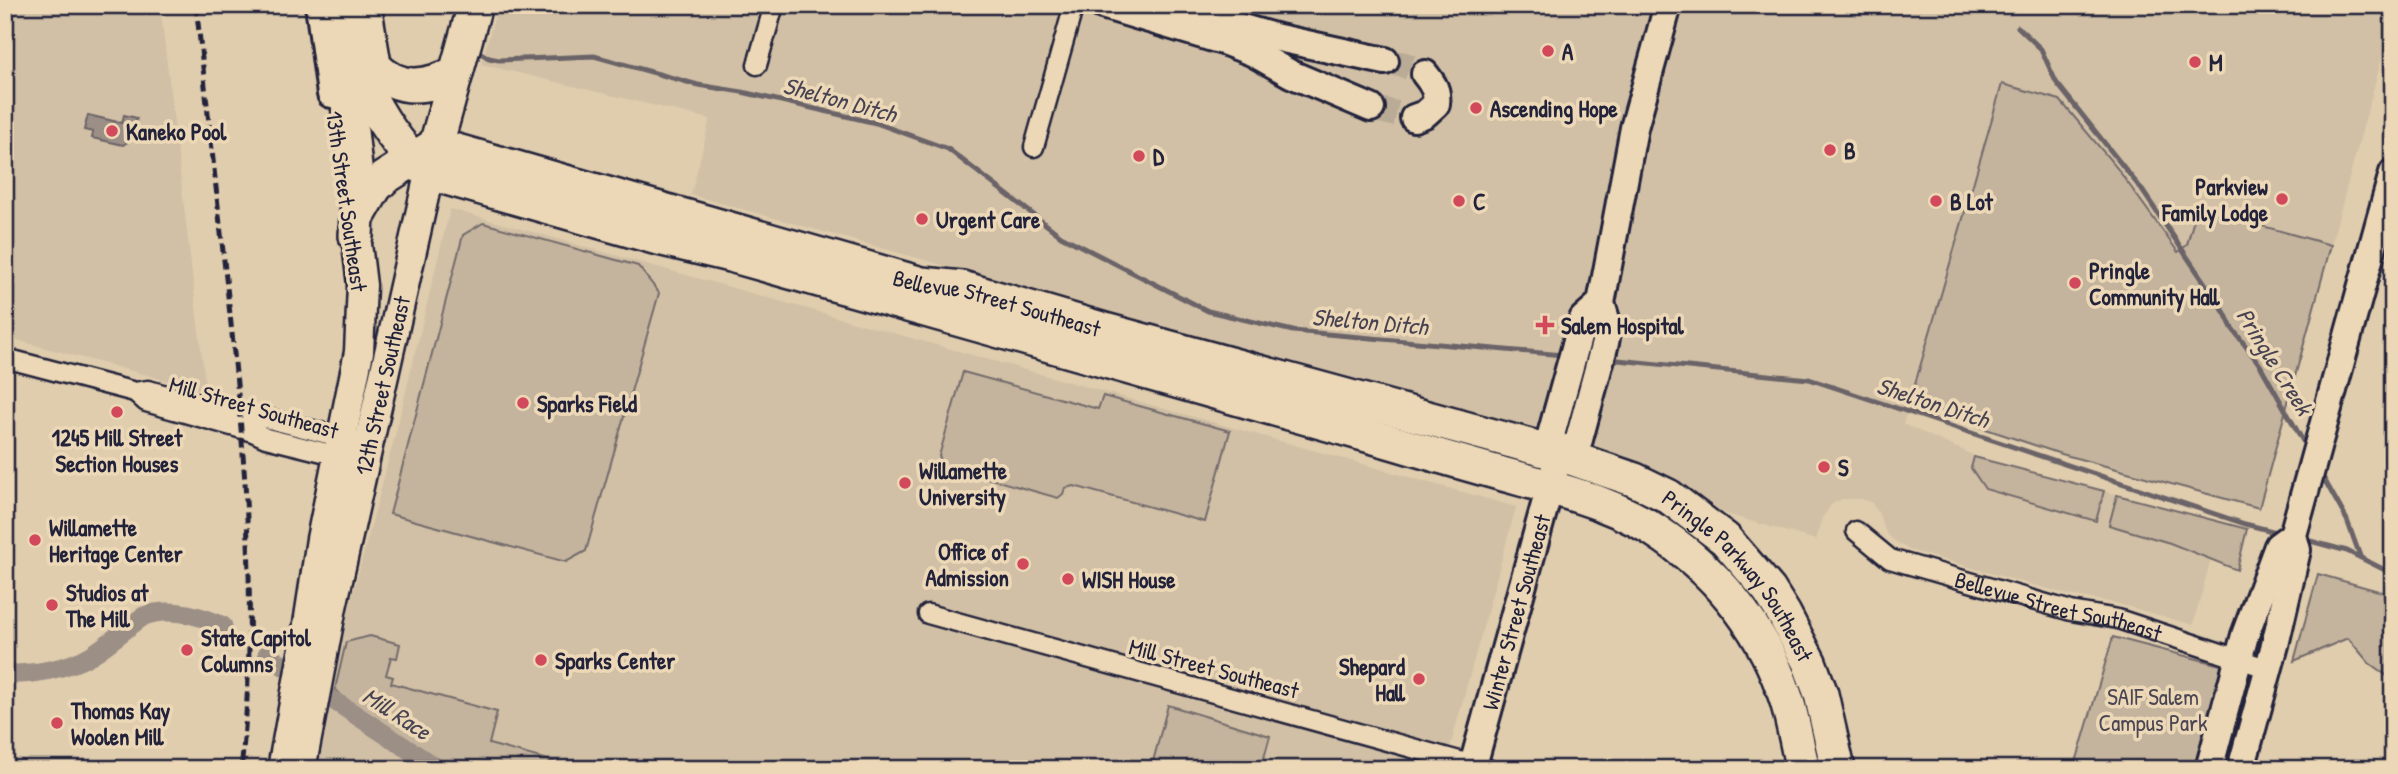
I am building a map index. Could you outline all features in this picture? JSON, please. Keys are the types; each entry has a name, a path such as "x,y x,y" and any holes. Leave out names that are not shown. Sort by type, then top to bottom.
{"highway":[{"name":"12th Street Southeast","path":"425,159 475,5"},
{"path":"341,7 373,83 386,126 425,159 375,187 357,227"},
{"path":"341,7 343,62 358,194 357,227"},
{"path":"373,83 384,76 415,87 439,82 456,70"},
{"name":"Bellevue Street Southeast","path":"425,159 922,284 962,288 1559,454"},
{"name":"Bellevue Street Southeast","path":"425,159 654,237 734,256 1550,488"},
{"name":"Pringle Parkway Southeast","path":"1559,454 1635,480 1668,496 1725,539 1751,568 1784,614 1809,662 1821,694 1838,769"},
{"name":"Pringle Parkway Southeast","path":"1550,488 1613,509 1665,537 1708,572 1731,597 1751,624 1778,676 1795,729 1803,769"}],"main road":[{"name":"12th Street Southeast","path":"282,769 321,538 353,450 375,412 425,159"},
{"name":"13th Street Southeast","path":"353,450 362,285 357,227"},
{"path":"361,334 372,340 370,371 375,412"},
{"name":"12th Street Southeast","path":"302,769 332,607 353,450"}],"street":[{"path":"757,65 774,5"},
{"path":"1034,147 1074,5"},
{"path":"1102,5 1226,42 1252,52 1291,74 1371,108"},
{"path":"1163,5 1274,37 1385,61"},
{"name":"Winter Street Southeast","path":"1559,454 1578,443 1605,343 1608,327 1601,303 1634,128 1668,5"},
{"path":"1414,118 1425,114 1436,104 1434,85 1425,74"},
{"path":"2241,769 2269,669 2281,571 2278,547 2293,535 2393,173"},
{"name":"Winter Street Southeast","path":"1477,767 1559,454 1551,435 1583,319 1601,303"},
{"name":"Mill Street Southeast","path":"5,358 135,392 148,390 249,417 265,418 353,450"},
{"name":"Bellevue Street Southeast","path":"1856,531 1890,559 2071,611 2118,619 2269,669"},
{"path":"2209,769 2245,635 2281,571"},
{"name":"Mill Street Southeast","path":"928,614 1477,767"}],"shaded area":[{"path":"5,5 160,5 206,391 5,337"},
{"name":"Salem Hospital","path":"498,5 2393,5 2393,17 2331,245 2198,208 2187,245 2178,252 2117,168 2060,100 2002,84 1903,424 1982,459 2221,522 2193,625 2115,603 2069,595 1909,550 1885,531 1871,502 1861,499 1842,499 1832,504 1822,518 1816,540 1726,514 1644,467 1524,427 691,195 710,119 481,64"},
{"name":"Kaneko Pool","path":"88,115 122,123 124,115 137,118 132,139 123,145 92,138 93,132 84,130"},
{"name":"Willamette University","path":"450,209 1516,507 1444,769 306,769 396,432"}],"green space":[{"path":"2002,84 2060,100 2117,168 2178,252 2187,245 2197,208 2331,245 2259,508 2058,453 1983,428 1911,398"},
{"name":"Sparks Field","path":"483,223 638,266 659,293 586,551 566,562 390,514 463,235"},
{"path":"963,372 1098,409 1103,396 1230,431 1205,522 1074,486 1065,488 1058,498 945,466 939,456"},
{"path":"1974,457 2104,491 2096,521 1985,489 1971,468"},
{"path":"2117,495 2247,529 2237,570 2170,543 2109,525"},
{"path":"2318,574 2393,595 2393,680 2369,663 2348,638 2294,661"},
{"path":"370,636 400,644 397,658 391,657 386,675 393,677 391,683 497,712 489,744 555,762 553,769 448,769 349,703 335,689 346,642"},
{"name":"SAIF Salem Campus Park","path":"2113,637 2224,666 2204,769 2074,769"},
{"path":"1168,705 1270,736 1261,769 1151,769"}],"waterway":[{"name":"Pringle Creek","path":"2018,27 2041,49 2056,82 2142,190 2225,313 2232,328 2260,365 2308,450"},
{"name":"Shelton Ditch","path":"474,49 489,58 499,60 594,56 698,85 742,92 876,123 948,149 1061,236 1208,311 1293,331 1563,355"},
{"name":"Shelton Ditch","path":"1608,359 1809,379 2245,524 2280,533"},
{"name":"Pringle Creek","path":"2319,470 2347,520 2360,556"},
{"name":"Shelton Ditch","path":"2303,539 2347,551 2393,574"},
{"name":"Mill Race","path":"5,674 38,672 82,660 144,616 154,613 174,612 223,626"},
{"name":"Mill Race","path":"267,654 285,667"},
{"name":"Mill Race","path":"330,698 438,769"}],"tunnel":[{"path":"1385,61 1405,65 1425,74"},
{"path":"1371,108 1414,118"}],"railway":[{"path":"196,5 234,355 248,532 249,651 241,769"}],"place":[{"name":"A","path":"1548,51"},
{"name":"M","path":"2195,62"},
{"name":"Ascending Hope","path":"1476,108"},
{"name":"Kaneko Pool","path":"112,131"},
{"name":"B","path":"1830,150"},
{"name":"D","path":"1139,156"},
{"name":"Parkview Family Lodge","path":"2282,199"},
{"name":"C","path":"1459,201"},
{"name":"B Lot","path":"1936,201"},
{"name":"Urgent Care","path":"922,219"},
{"name":"Pringle Community Hall","path":"2075,283"},
{"name":"Salem Hospital","path":"1545,325"},
{"name":"Sparks Field","path":"523,403"},
{"name":"1245 Mill Street Section Houses","path":"117,412"},
{"name":"S","path":"1824,467"},
{"name":"Willamette University","path":"905,483"},
{"name":"Willamette Heritage Center","path":"35,540"},
{"name":"Office of Admission","path":"1023,564"},
{"name":"WISH House","path":"1068,579"},
{"name":"Studios at The Mill","path":"52,605"},
{"name":"State Capitol Columns","path":"187,650"},
{"name":"Sparks Center","path":"541,660"},
{"name":"Shepard Hall","path":"1419,679"},
{"name":"Thomas Kay Woolen Mill","path":"57,723"}]}
